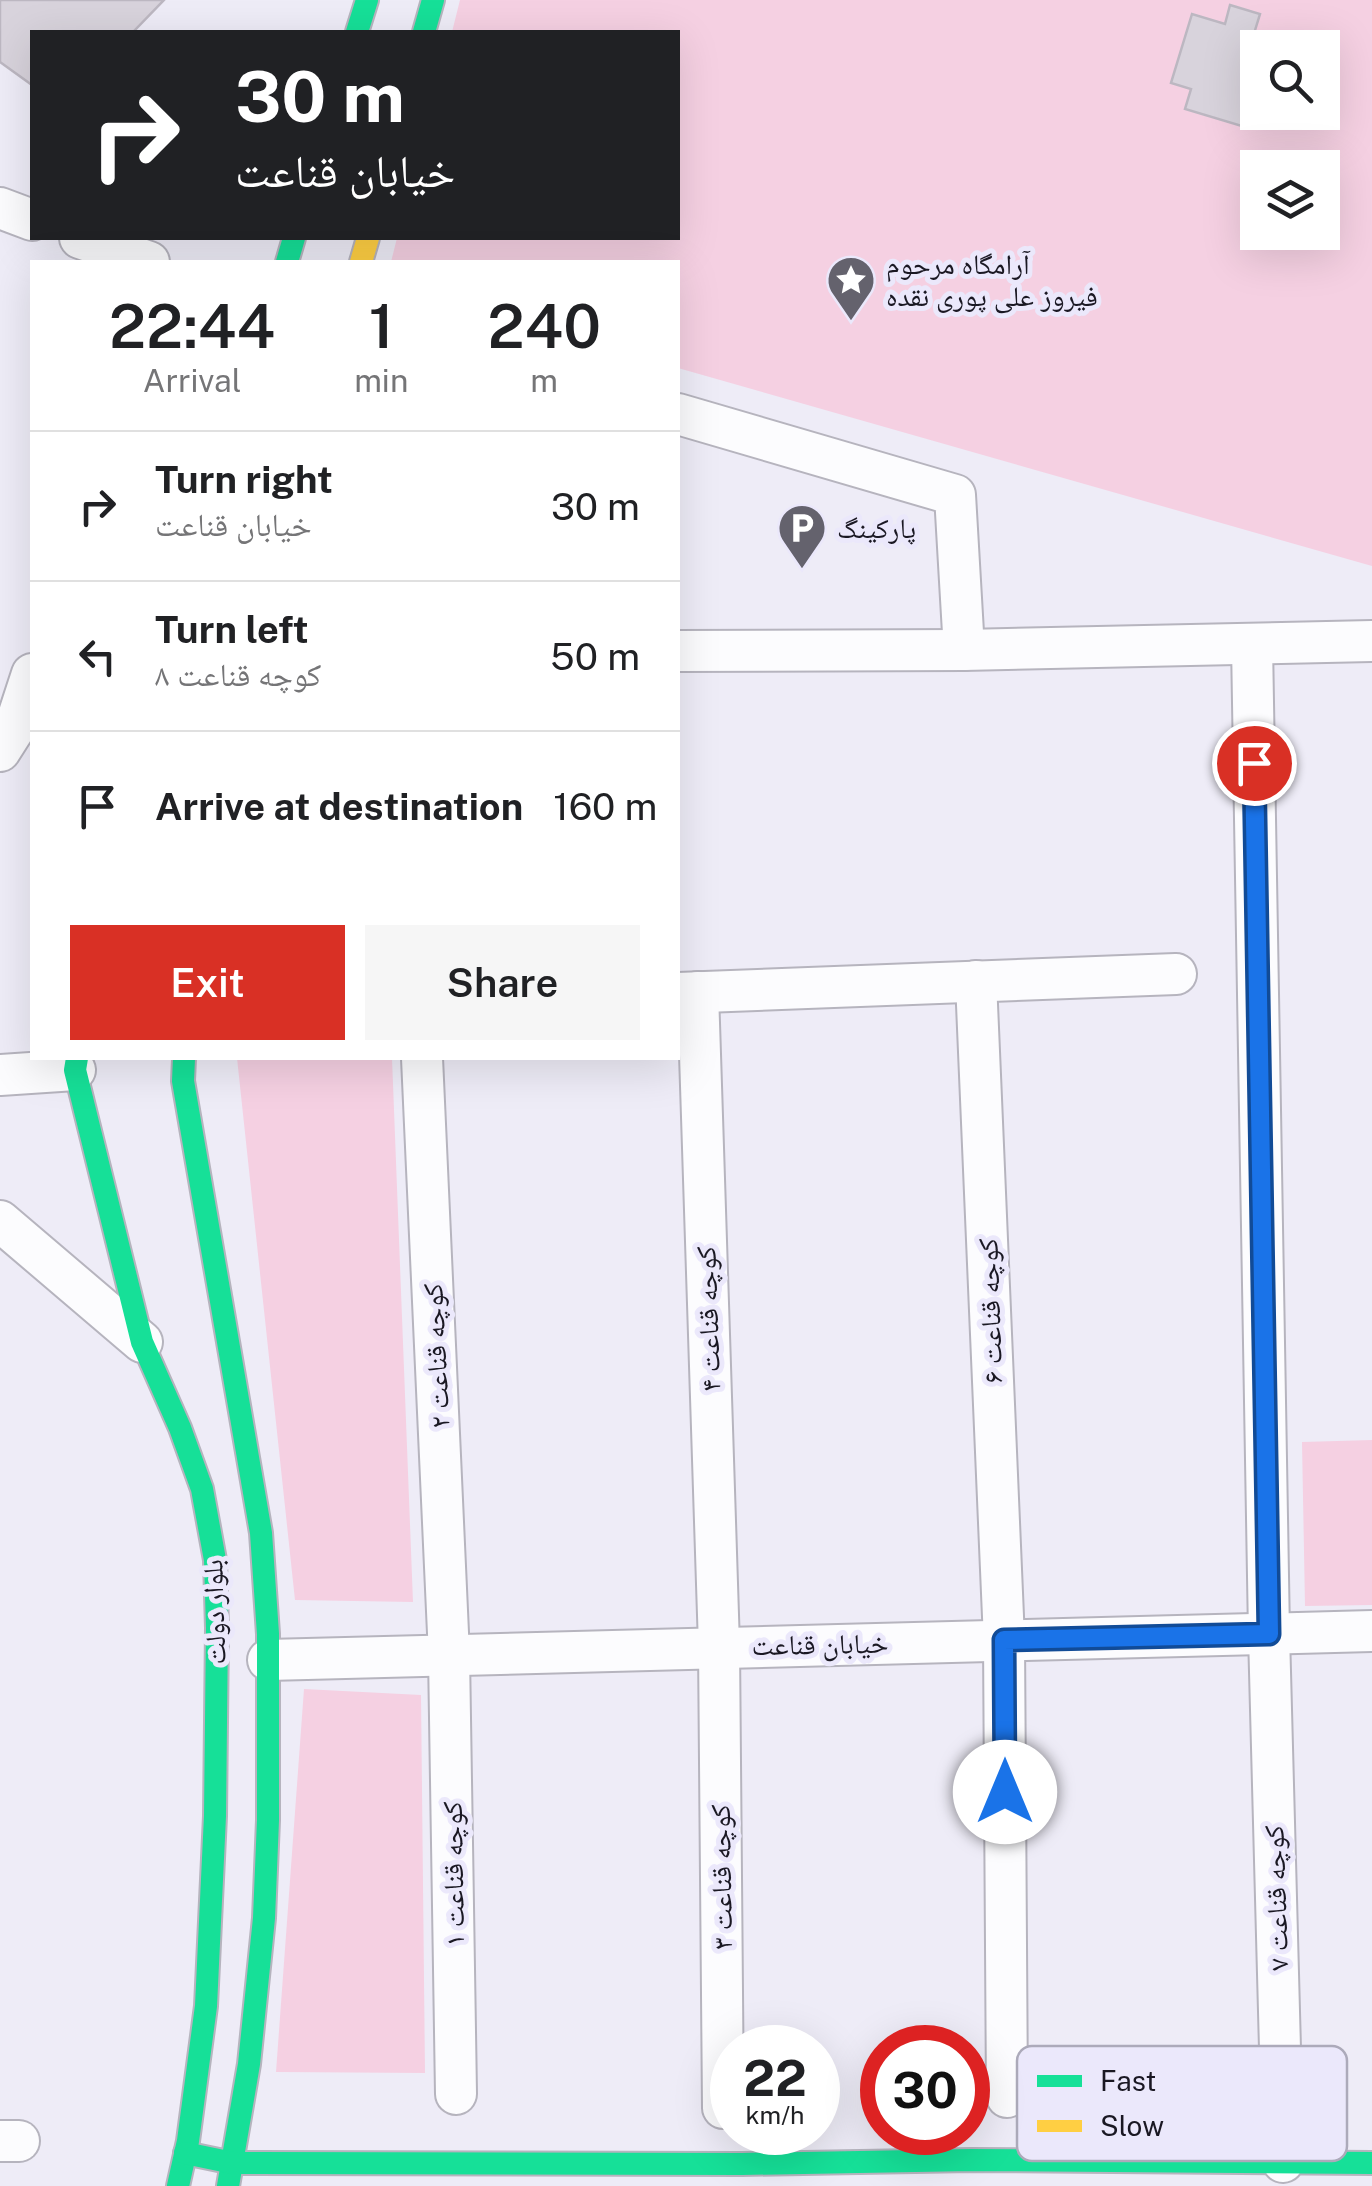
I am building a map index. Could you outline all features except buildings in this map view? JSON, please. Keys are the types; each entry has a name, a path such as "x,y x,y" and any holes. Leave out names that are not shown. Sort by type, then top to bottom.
{"street":[{"path":"358,30 367,0"},
{"path":"425,30 433,0"},
{"path":"0,208 30,219"},
{"path":"86,240 143,260"},
{"path":"680,415 955,495 964,650"},
{"path":"680,652 1372,641"},
{"name":"کوچه قناعت ۷","path":"1252,644 1280,2046"},
{"path":"0,751 14,729 30,680"},
{"path":"688,992 1176,974"},
{"name":"کوچه قناعت ۶","path":"976,981 1004,1640 1007,2097"},
{"name":"کوچه قناعت ۴","path":"688,992 719,1646"},
{"path":"156,1060 171,1069 184,1069"},
{"name":"کوچه قناعت ۲","path":"422,1060 449,1655"},
{"path":"0,1074 84,1062"},
{"name":"بلوار دولت","path":"84,1062 180,1428 202,1489 214,1560 218,1628 215,1816 206,2006 178,2186"},
{"name":"بلوار دولت","path":"184,1069 260,1533 268,1660 264,1918 248,2064 230,2175"},
{"path":"0,1220 158,1346"},
{"path":"204,1348 226,1326"},
{"name":"خیابان قناعت","path":"268,1660 1372,1631"},
{"name":"کوچه قناعت ۳","path":"719,1646 723,2025"},
{"name":"کوچه قناعت ۱","path":"449,1655 456,2094"},
{"path":"185,2152 230,2175 971,2173 1194,2164 1372,2163"}],"shaded area":[{"path":"460,0 1372,0 1372,566 680,369 680,260 392,260 396,240 680,240 680,30 452,30"},
{"path":"237,1060 392,1060 413,1602 295,1600"},
{"path":"1372,1440 1372,1605 1305,1606 1302,1442"},
{"path":"304,1689 421,1695 425,2073 276,2072"}],"traffic: fast":[{"path":"358,30 367,0"},
{"path":"425,30 433,0"},
{"path":"288,260 293,240"},
{"path":"77,1060 75,1070 142,1342 202,1489 215,1560 215,1816 206,2006 178,2186"},
{"path":"184,1060 183,1081 261,1533 268,1634 264,1918 249,2064 228,2186"},
{"path":"185,2153 233,2163 1017,2160"},
{"path":"1105,2161 1372,2163"}],"traffic: slow":[{"path":"362,260 367,240"}],"place":[{"name":"آرامگاه مرحوم فیروز علی پوری نقده","path":"851,322"},
{"name":"پارکینگ","path":"802,570"}],"route":[{"path":"1005,1792 1004,1640 1269,1634 1254,763"}]}
